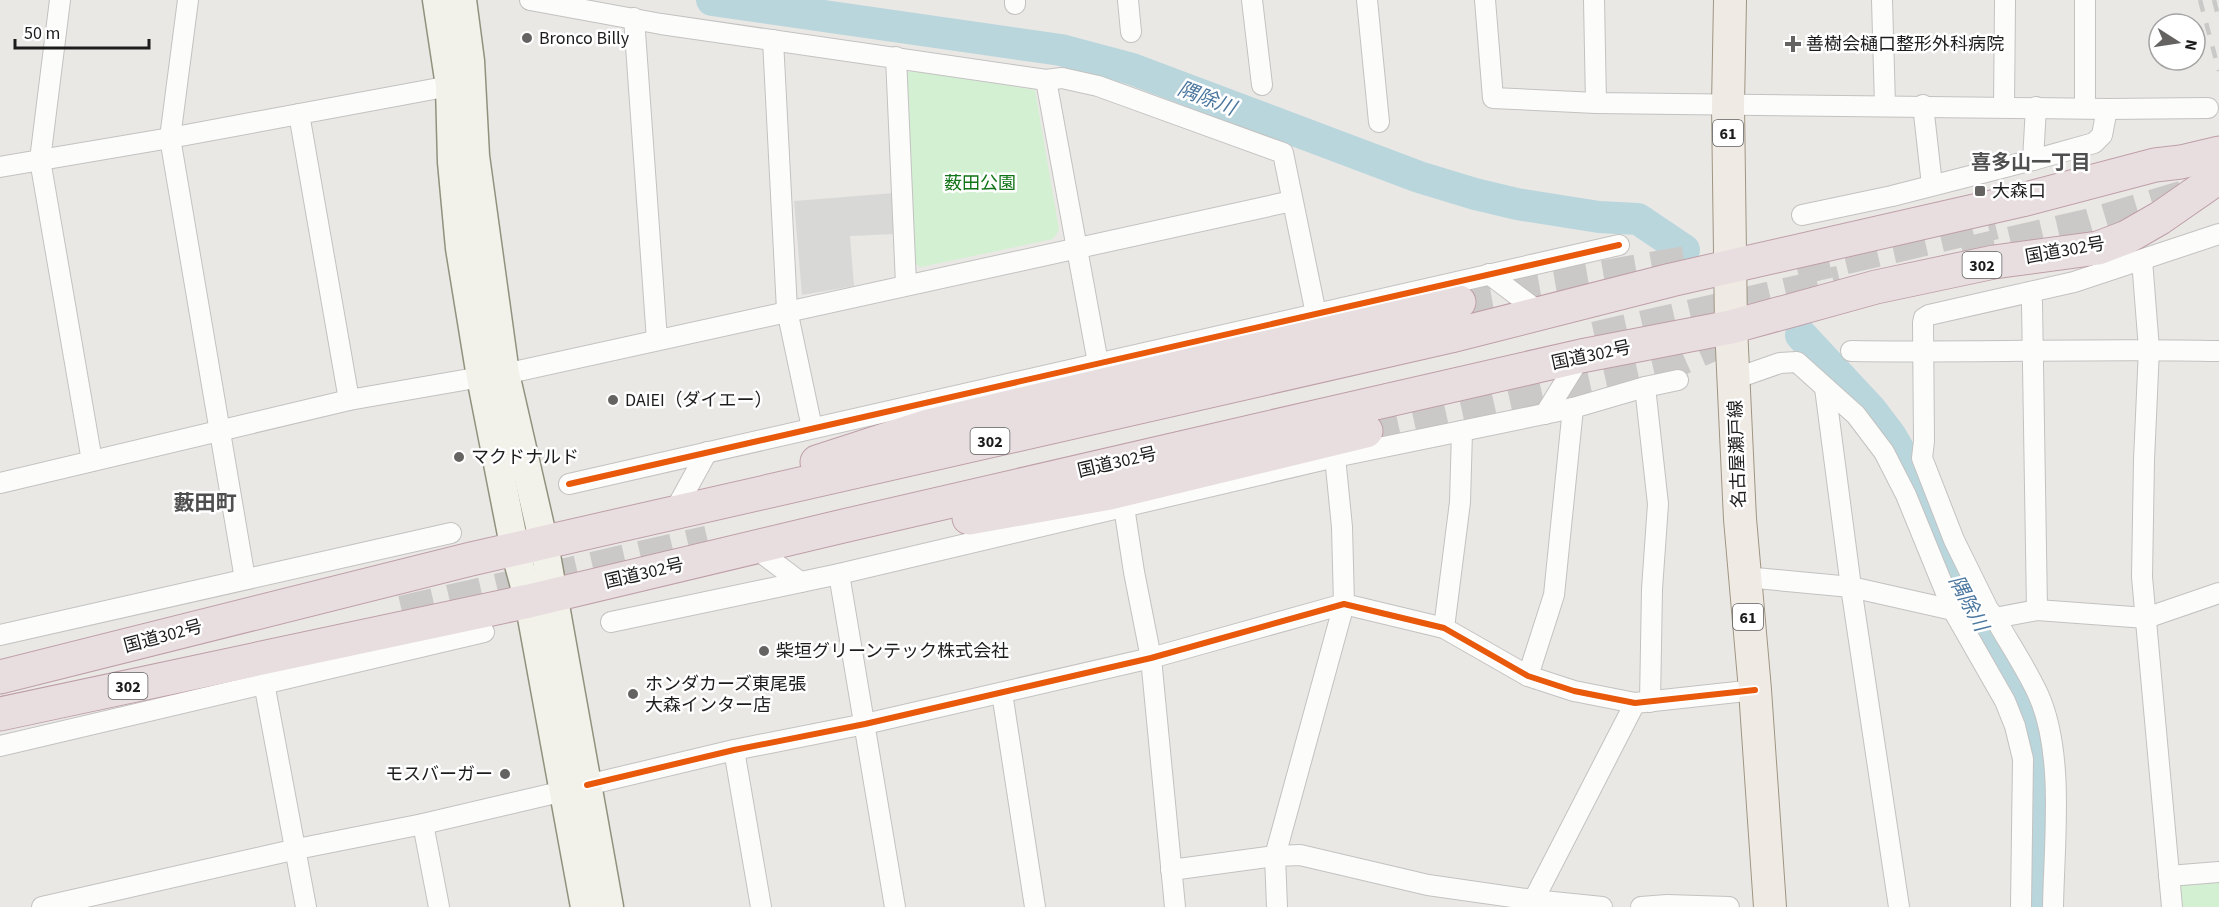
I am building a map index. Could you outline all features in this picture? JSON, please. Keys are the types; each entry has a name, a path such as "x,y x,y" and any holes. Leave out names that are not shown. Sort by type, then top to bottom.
{"highway":[{"name":"国道302号","path":"0,677 325,595 674,512 911,460 1542,314 1730,267 2022,200 2154,165 2181,162 2219,153"},
{"name":"国道302号","path":"0,714 260,672 421,636 540,598 1581,356 1731,327 1876,287 1994,262 2098,248 2127,237 2219,177"},
{"path":"674,512 928,426 1459,302"},
{"path":"755,548 955,521 1110,493 1366,431"}],"main road":[{"name":"名古屋瀬戸線","path":"1730,0 1728,105 1731,327 1740,519 1770,907"}],"street":[{"path":"60,0 40,160 92,461"},
{"path":"188,0 170,138 245,579"},
{"path":"437,0 450,86 452,162 460,248 493,375 530,547 575,788 609,907"},
{"path":"462,0 470,62 475,156 493,375"},
{"path":"531,0 773,40 1046,80 1062,78 1098,86 1283,153 1316,314"},
{"path":"1128,0 1131,32"},
{"path":"1252,0 1262,85"},
{"path":"1367,0 1379,122"},
{"path":"1485,0 1494,98 1596,103 1728,105 2208,108"},
{"path":"1594,0 1596,103"},
{"path":"1882,0 1885,106"},
{"path":"2004,106 2005,0"},
{"path":"2085,0 2085,108"},
{"path":"634,18 657,340"},
{"path":"773,40 787,310 812,428"},
{"path":"896,57 906,284"},
{"path":"1046,80 1098,363"},
{"path":"0,167 450,86"},
{"path":"1923,105 1932,185"},
{"path":"2033,160 2036,107"},
{"path":"1802,215 1892,196 2094,143 2102,135 2106,109"},
{"path":"299,114 349,400"},
{"path":"1888,231 1892,196"},
{"path":"0,483 349,400 493,375 1292,201"},
{"path":"2054,907 2055,768 2050,732 2038,694 1988,609 1954,540 1922,458 1924,318 2074,282 2219,234"},
{"path":"568,484 1619,245"},
{"path":"2142,260 2149,349 2142,577 2172,907"},
{"path":"1489,274 1542,314"},
{"path":"2030,292 2037,610"},
{"path":"1851,351 2033,352 2149,349 2219,351"},
{"path":"1545,414 1581,356"},
{"path":"1734,379 1780,363 1797,362 1856,415 1897,475 1953,610 2005,701 2020,743 2024,774 2021,907"},
{"path":"612,622 839,574 1335,457 1573,408 1678,380"},
{"path":"1532,904 1643,702 1658,504 1645,387"},
{"path":"1824,388 1899,907"},
{"path":"1528,676 1554,595 1573,408"},
{"path":"1444,628 1460,502 1462,431"},
{"path":"674,512 707,452"},
{"path":"1277,907 1275,856 1344,604 1342,526 1335,457"},
{"path":"1124,507 1151,658 1175,907"},
{"path":"0,635 451,533"},
{"path":"755,548 800,582"},
{"path":"277,572 325,595"},
{"path":"839,574 895,907"},
{"path":"1745,577 1851,586 1953,610"},
{"path":"1995,618 2037,610 2146,618 2219,592"},
{"path":"42,907 297,849 423,824 734,750 865,724 1002,693 1151,658 1344,604 1444,628 1528,676 1574,691 1643,702 1755,690"},
{"path":"421,636 484,632"},
{"path":"0,746 260,672 297,849 306,907"},
{"path":"1002,693 1035,907"},
{"path":"734,750 761,907"},
{"path":"575,788 585,907"},
{"path":"423,824 439,907"},
{"path":"1171,870 1275,856 1300,855 1428,885 1532,904 1602,907"},
{"path":"2169,876 2219,872"},
{"path":"1641,907 1729,907"}],"shaded area":[{"path":"894,193 896,234 850,236 854,286 802,295 794,201"}],"green space":[{"name":"薮田公園","path":"912,70 1035,90 1059,230 1053,239 921,267 913,262 905,75"},
{"path":"2219,882 2219,907 2180,907 2178,889 2183,884"}],"waterway":[{"name":"隅除川","path":"712,0 1061,50 1132,69 1419,177 1475,194 1517,204 1599,217 1638,219 1684,250"},
{"name":"隅除川","path":"1801,335 1871,410 1890,435 1916,479 1948,563 2029,716 2037,748 2040,775 2037,907"}],"tunnel":[{"path":"1963,254 2089,225 2183,197"},
{"path":"1797,269 1995,223"},
{"path":"1459,302 1694,261"},
{"path":"1595,338 1840,282"},
{"path":"1366,431 1671,363 1741,332"},
{"path":"402,612 708,542"}],"railway":[{"path":"2200,0 2219,71"},
{"path":"2214,0 2219,19"}],"cycle path":[{"path":"569,484 1619,245"},
{"path":"587,785 734,750 865,724 1151,658 1344,604 1444,628 1528,676 1574,691 1635,703 1755,690"}],"place":[{"name":"Bronco Billy","path":"527,38"},
{"name":"善樹会樋口整形外科病院","path":"1793,44"},
{"name":"大森口","path":"1980,191"},
{"name":"DAIEI（ダイエー）","path":"613,400"},
{"name":"マクドナルド","path":"459,457"},
{"name":"柴垣グリーンテック株式会社","path":"764,651"},
{"name":"ホンダカーズ東尾張 大森インター店","path":"633,694"},
{"name":"モスバーガー","path":"505,774"}],"district":[{"name":"喜多山一丁目","path":"2031,162"},
{"name":"藪田町","path":"205,503"}]}
